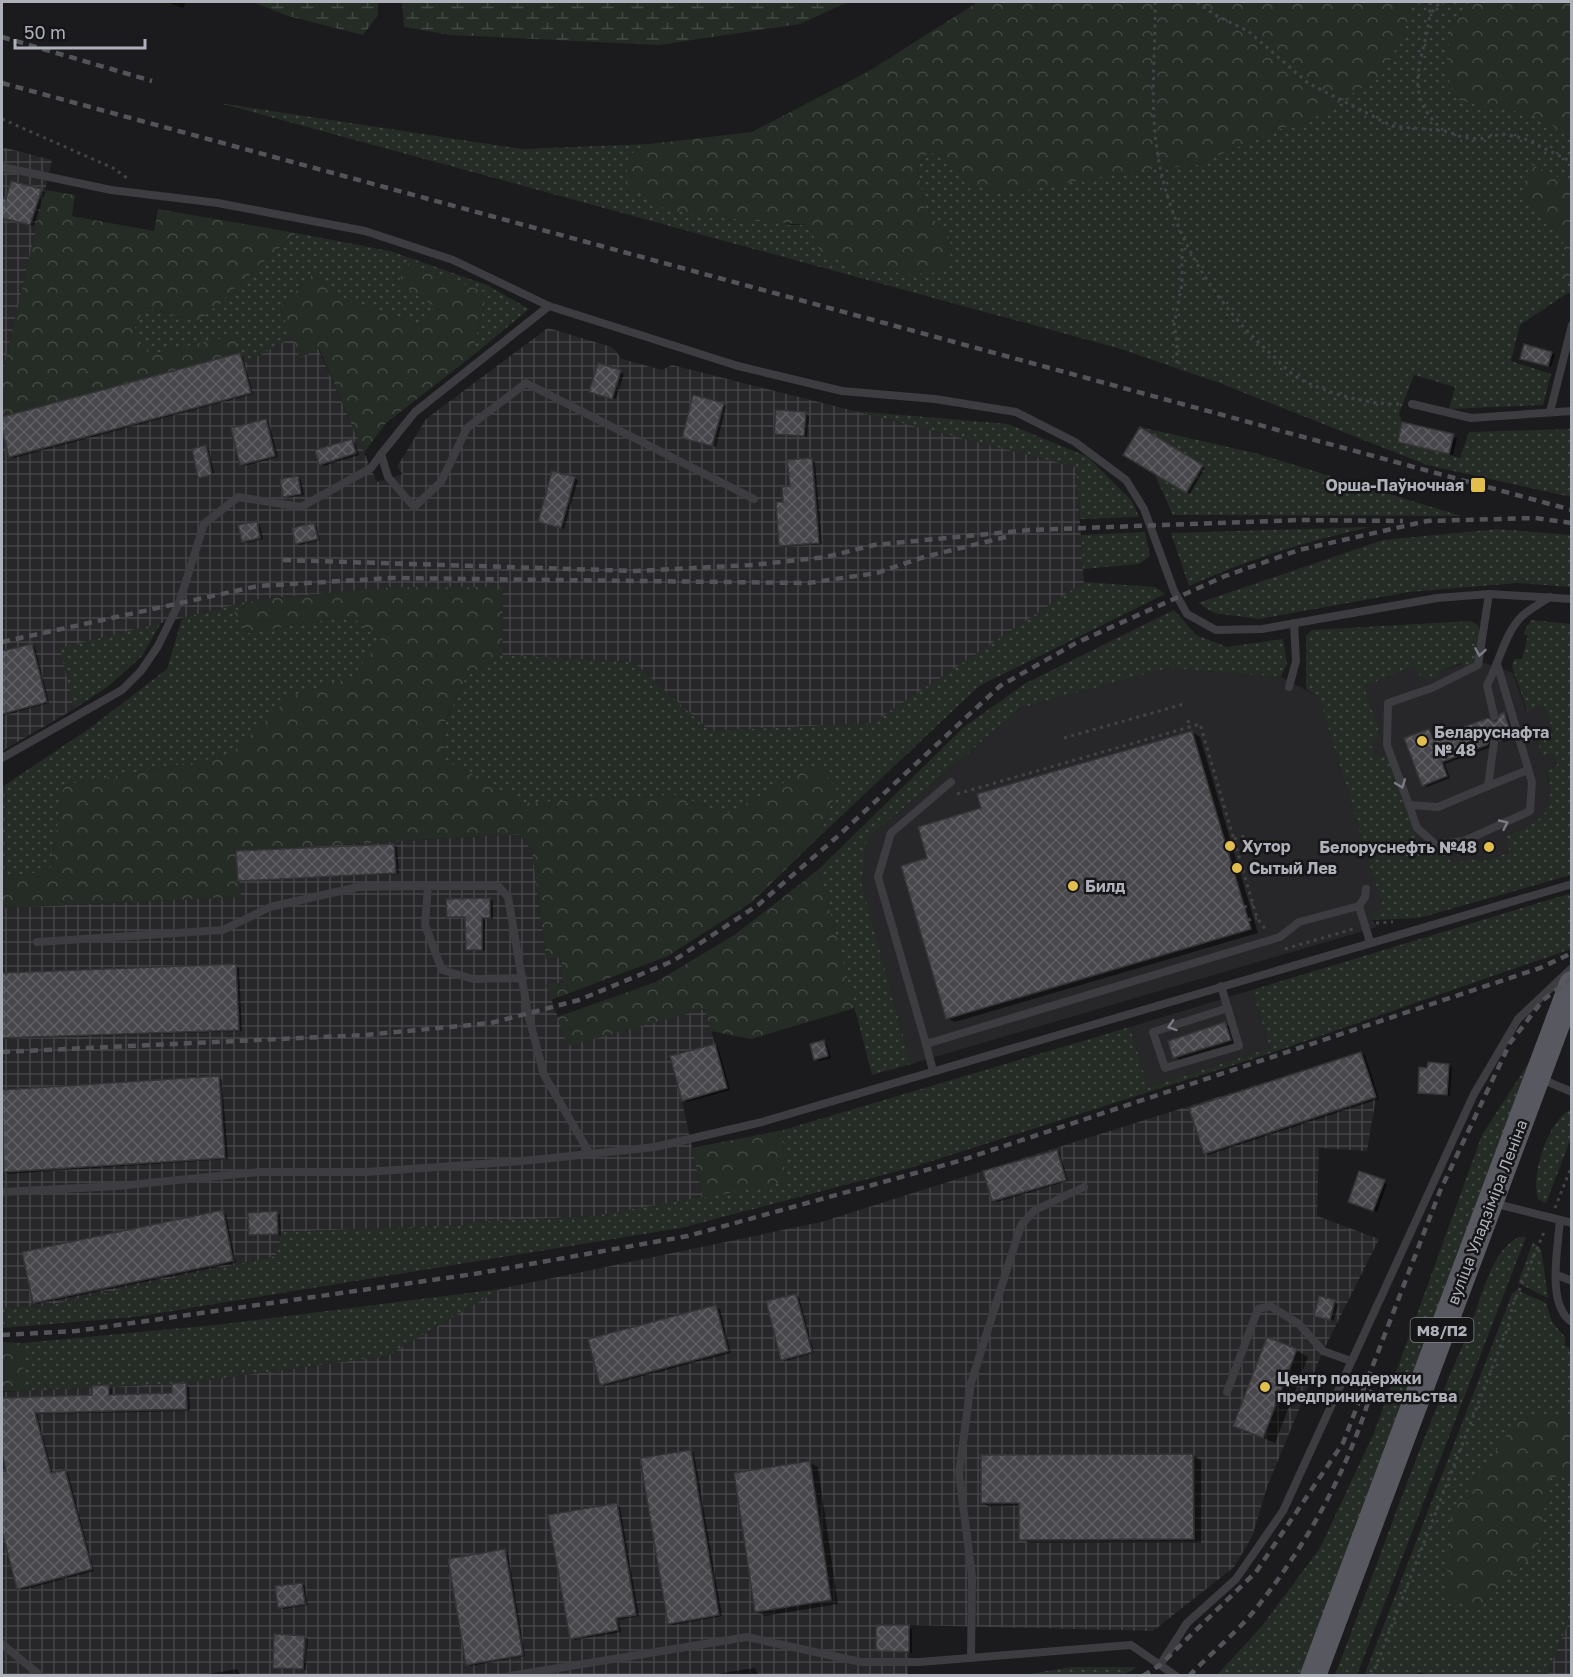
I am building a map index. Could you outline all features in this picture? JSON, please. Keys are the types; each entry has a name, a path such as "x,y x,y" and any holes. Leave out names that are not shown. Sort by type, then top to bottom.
{"main road":[{"name":"вуліца Уладзіміра Леніна","path":"1554,1085 1572,984"},
{"name":"вуліца Уладзіміра Леніна","path":"1313,1676 1498,1204 1554,1085 1572,1032"},
{"name":"вуліца Уладзіміра Леніна","path":"1330,1676 1498,1204"}],"lane":[{"path":"2,167 90,186 218,203 366,231 453,260 549,306 738,366 842,391 935,399 1016,412 1076,442 1126,480 1144,509 1174,591 1187,614 1216,630 1262,629 1437,598 1490,594 1551,596 1572,600"},
{"path":"2,758 122,690 141,671 163,638 179,603 204,524 212,517 238,497 301,507 371,468 415,412 549,306"},
{"path":"1550,412 1572,325"},
{"path":"381,454 388,477 414,507 441,482 467,428 526,383 754,499"},
{"path":"1412,404 1471,418 1572,411"},
{"path":"1490,594 1478,664 1432,687 1388,703 1387,746 1417,828 1436,845 1464,841 1530,811 1532,782 1498,667"},
{"path":"1494,716 1487,686 1498,667 1509,635 1522,616 1551,596"},
{"path":"1289,687 1296,661 1294,624"},
{"path":"1488,786 1494,743"},
{"path":"1409,805 1437,807 1528,770"},
{"path":"933,1071 878,880 891,833 951,782"},
{"path":"2,1192 118,1186 259,1172 366,1172 655,1147 762,1122 1572,884"},
{"path":"428,886 425,925 442,970 473,979 523,978"},
{"path":"37,942 223,930 270,907 358,887 498,886 508,897 528,1014 544,1075 590,1154"},
{"path":"926,1044 1280,937 1299,922 1359,906 1365,897 1366,889"},
{"path":"1359,906 1370,942"},
{"path":"1160,1665 1187,1623 1236,1579 1283,1511 1351,1361 1413,1233 1474,1094 1518,1019 1572,968"},
{"path":"1221,986 1228,1008 1239,1046 1164,1068 1153,1032 1228,1008"},
{"path":"970,1658 972,1576 959,1473 971,1383 1021,1225 1035,1210 1084,1187"},
{"path":"1498,1204 1572,1222"},
{"path":"1556,1218 1555,1294 1564,1317 1572,1322"},
{"path":"1557,1275 1572,1281"},
{"path":"1227,1392 1258,1309 1270,1305 1299,1324 1323,1351 1351,1361"},
{"path":"510,1676 747,1637 861,1662 920,1662 1131,1645 1170,1674"},
{"path":"2,1644 41,1676"}],"path":[{"path":"1155,2 1153,125 1158,159 1182,240 1205,280 1253,338 1297,377 1341,394 1388,404 1412,404"},
{"path":"1197,2 1215,15 1248,31 1308,83 1392,126 1445,131 1471,138 1502,134 1523,138 1572,162"},
{"path":"1430,2 1431,13 1418,75 1427,116 1445,131"},
{"path":"1431,13 1440,2"},
{"path":"2,119 114,168 148,194"},
{"path":"1177,363 1174,325 1182,284 1182,240"},
{"path":"1064,738 1184,704"},
{"path":"1188,720 1190,727"},
{"path":"927,802 1200,724 1257,918 1268,931"},
{"path":"1069,756 1070,761"},
{"path":"1234,839 1248,835"},
{"path":"1244,907 1253,904"},
{"path":"1248,920 1257,918"},
{"path":"1277,952 1353,929"},
{"path":"1372,1676 1508,1327 1512,1307 1556,1218 1572,1165"}],"shaded area":[{"path":"2,147 52,160 2,376"},
{"path":"548,328 612,347 622,359 662,370 672,365 1076,467 1084,582 873,723 710,731 633,662 502,655 503,587 392,587 254,600 61,648 74,709 2,751 2,417 240,353 243,364 292,337 300,358 318,348 377,482 403,474 397,467 426,419"},
{"path":"1476,660 1513,673 1526,711 1544,705 1553,733 1552,753 1557,767 1546,771 1552,797 1548,810 1536,823 1505,836 1511,851 1480,862 1477,857 1452,865 1447,852 1434,849 1417,839 1387,755 1375,759 1369,742 1380,738 1364,686 1414,667 1437,672"},
{"path":"1168,668 1281,677 1319,697 1383,908 1372,919 1377,927 911,1064 862,885 867,839 1021,708"},
{"path":"519,834 532,850 546,958 561,957 563,983 546,985 568,1045 705,1009 727,1088 682,1101 703,1198 594,1216 472,1222 464,1225 283,1232 276,1256 45,1306 2,1308 2,908 240,897 236,851"},
{"path":"1252,990 1270,1048 1148,1087 1130,1027"},
{"path":"1361,1052 1376,1097 1367,1151 1319,1148 1317,1216 1379,1239 1323,1351 1267,1487 1252,1537 1234,1567 1153,1631 910,1625 908,1676 2,1675 2,1392 186,1383 387,1356 500,1289 821,1222"},
{"path":"1571,1616 1571,1675 1547,1675"}],"green space":[{"path":"253,2 378,2 378,15 363,35 288,16"},
{"path":"402,2 848,2 800,24 659,45 450,35 404,27"},
{"path":"978,2 1411,2 1405,31 1383,74 1310,121 1276,130 1197,165 1142,170 1003,194 969,184 949,158 929,152 917,165 925,209 949,237 952,252 942,272 912,274 855,269 819,250 809,225 722,218 667,210 626,186 628,156 648,144 752,132 869,71"},
{"path":"1411,2 1470,2 1450,28 1457,100 1540,116 1571,140 1571,293 1520,325 1511,361 1551,374 1543,405 1449,409 1455,387 1414,375 1399,414 1402,422 1398,441 1460,458 1469,432 1571,429 1571,497 1427,465 1222,384 1121,349 219,103 522,149 648,144 628,156 789,225 809,225 819,250 952,252 949,237 925,209 917,165 929,152 949,158 969,184 1197,165 1276,130 1310,121 1405,31"},
{"path":"1470,2 1571,2 1571,140 1540,116 1457,100 1446,73 1450,28"},
{"path":"1530,164 1571,183 1571,284 1557,279 1567,265 1561,233 1520,198"},
{"path":"45,190 75,195 72,216 154,231 158,209 296,233 198,322 145,307 133,331 149,354 233,336 240,353 2,417 2,376"},
{"path":"296,233 390,251 487,285 529,309 471,357 487,293 398,282 438,309 422,325 349,302 312,275 280,307 292,337 243,364 233,337 149,355 133,332 144,307 198,322"},
{"path":"409,263 487,293 471,357 386,423 364,453 319,348 300,359 280,307 312,275 349,302 422,325 438,309 398,282"},
{"path":"855,411 1008,424 1088,457 1132,501 1139,517 1080,519 1076,467"},
{"path":"1140,427 1255,453 1461,516 1173,515 1155,475 1186,493 1203,465"},
{"path":"1370,527 1278,552 1233,567 1189,586 1171,533"},
{"path":"1497,529 1571,535 1571,587 1517,583 1409,592 1259,619 1214,613 1198,603 1383,540"},
{"path":"1145,532 1150,556 1139,564 1083,569 1081,535"},
{"path":"1084,582 1155,587 1165,594 979,686 816,840 837,791 819,764 727,814 676,795 524,803 445,760 444,725 466,677 502,655 633,662 710,731 872,723"},
{"path":"392,587 503,587 502,655 466,677 444,724 445,759 524,803 676,795 727,814 819,763 837,791 816,840 752,902 668,956 551,1000 546,984 563,983 561,957 546,959 532,850 519,834 237,851 241,897 2,908 2,876 50,872 64,785 229,756 291,696 352,677 381,640 351,616 248,633 234,612 254,600"},
{"path":"254,600 234,612 248,633 351,616 381,640 352,677 291,696 229,756 64,785 50,872 2,876 2,787 90,728 167,669 182,618"},
{"path":"1174,610 1196,635 1227,647 1283,639 1287,664 1281,677 1168,668 1021,708 867,839 862,885 911,1064 872,1075 819,869 964,727 1026,683"},
{"path":"1531,620 1571,624 1571,875 1419,918 1372,920 1373,913 1383,908 1319,697 1306,689 1306,636 1312,630 1470,621 1477,624 1481,636 1476,660 1465,667 1461,663 1438,672 1439,677 1434,679 1421,677 1414,667 1364,686 1381,738 1370,742 1375,758 1387,755 1417,839 1434,849 1447,852 1452,864 1477,857 1480,862 1510,852 1505,836 1538,820 1548,806 1550,797 1546,770 1557,766 1552,753 1542,756 1537,739 1553,732 1544,705 1527,711 1512,666 1514,659 1522,659 1528,636 1523,634"},
{"path":"161,623 142,656 110,685 74,709 60,648"},
{"path":"819,869 855,1008 751,1039 711,1031 705,1009 568,1046 557,1017 656,982 736,934"},
{"path":"1568,894 1571,895 1571,949 1271,1053 910,1168 681,1228 135,1317 2,1328 2,1308 45,1306 276,1256 282,1232 464,1225 472,1222 594,1216 785,1182 783,1130 1130,1027 1148,1087 1270,1048 1252,990"},
{"path":"1538,1048 1302,1675 1216,1676 1262,1626 1320,1548 1374,1433 1482,1135"},
{"path":"1571,1109 1571,1138 1546,1203 1538,1199 1536,1188 1539,1163 1548,1136 1563,1115"},
{"path":"783,1130 785,1182 703,1198 692,1148"},
{"path":"1519,1237 1526,1237 1357,1675 1335,1675 1414,1464 1470,1329 1490,1272 1502,1251"},
{"path":"1533,1242 1541,1249 1548,1298 1518,1283"},
{"path":"500,1289 387,1356 186,1383 23,1391 23,1343 225,1324"},
{"path":"1516,1290 1546,1303 1552,1322 1565,1337 1565,1346 1572,1349 1571,1616 1547,1675 1435,1676 1419,1672 1417,1675 1364,1676 1512,1294"},
{"path":"2,1342 23,1343 23,1391 2,1391"},
{"path":"1571,1415 1571,1477 1550,1477 1537,1552 1475,1611 1446,1595 1451,1515 1520,1416"},
{"path":"1072,1667 1137,1667 1123,1675 1023,1675"}],"building":[{"path":"11,181 42,189 30,225 2,218 2,198 6,199"},
{"path":"1524,344 1552,352 1548,366 1520,359"},
{"path":"240,353 251,393 9,457 2,429 2,417"},
{"path":"598,363 621,370 612,399 589,392"},
{"path":"693,395 724,403 712,446 682,438"},
{"path":"776,410 806,412 804,436 774,434"},
{"path":"266,419 275,456 240,465 231,428"},
{"path":"1402,422 1454,434 1449,454 1398,442"},
{"path":"1140,427 1203,465 1186,493 1123,455"},
{"path":"352,439 356,453 319,465 315,450"},
{"path":"206,445 212,475 198,478 192,449"},
{"path":"812,458 819,543 779,546 776,502 783,502 782,487 790,486 787,460"},
{"path":"552,471 575,477 561,528 538,522"},
{"path":"298,476 301,494 283,497 280,479"},
{"path":"257,521 260,538 242,542 238,525"},
{"path":"314,523 318,539 295,544 292,528"},
{"path":"32,644 47,702 2,714 2,651"},
{"path":"1504,712 1512,736 1500,741 1492,737 1487,745 1442,762 1447,776 1422,786 1404,738 1429,729 1433,738 1488,718 1496,722 1500,714"},
{"name":"Билд","path":"1192,731 1251,929 946,1019 901,866 927,858 918,827 981,808 977,794"},
{"path":"394,844 396,873 238,881 236,851"},
{"path":"490,898 490,918 482,918 482,950 466,950 465,917 447,917 446,899"},
{"path":"236,964 239,1030 2,1038 2,973"},
{"path":"1225,1022 1231,1040 1173,1058 1168,1041"},
{"path":"824,1040 828,1056 814,1060 810,1044"},
{"path":"715,1044 727,1088 682,1101 670,1056"},
{"path":"1361,1052 1376,1097 1204,1154 1189,1108"},
{"path":"1428,1062 1449,1064 1447,1095 1418,1093 1419,1067 1427,1068"},
{"path":"219,1076 225,1158 4,1172 2,1090"},
{"path":"1057,1150 1066,1180 992,1201 983,1171"},
{"path":"1359,1171 1385,1180 1373,1211 1348,1202"},
{"path":"223,1210 233,1261 33,1303 22,1252"},
{"path":"277,1211 278,1234 249,1235 248,1213"},
{"path":"796,1294 812,1352 781,1360 766,1301"},
{"path":"1319,1296 1335,1300 1330,1320 1314,1316"},
{"path":"716,1305 728,1351 600,1385 588,1339"},
{"name":"Центр поддержки предпринимательства","path":"1267,1337 1297,1349 1263,1438 1233,1426"},
{"path":"186,1383 187,1409 35,1413 51,1473 65,1470 92,1569 17,1589 2,1531 2,1472 6,1471 2,1453 2,1398 92,1395 92,1386 109,1385 109,1395 172,1393 172,1384"},
{"path":"691,1450 719,1615 668,1624 640,1458"},
{"path":"1193,1454 1194,1539 1019,1540 1019,1503 981,1503 981,1455"},
{"path":"810,1461 831,1600 755,1612 734,1473"},
{"path":"617,1503 636,1615 616,1618 618,1630 570,1639 548,1515"},
{"path":"505,1549 523,1655 466,1665 448,1559"},
{"path":"302,1583 305,1604 278,1608 275,1586"},
{"path":"876,1625 909,1625 909,1652 876,1651"},
{"path":"274,1634 305,1636 303,1669 273,1668"}],"railway":[{"path":"2,37 152,81"},
{"path":"2,83 1572,510"},
{"path":"2,1052 365,1035 491,1023 579,1000 673,961 758,905 838,836 1000,686 1076,643 1225,576 1299,550 1427,521 1535,518 1572,523"},
{"path":"283,560 635,571 752,565 826,557 874,545 1029,530 1299,520 1403,521"},
{"path":"2,642 258,586 392,578 808,583 877,573 924,557 1006,537"},
{"path":"2,1335 76,1331 474,1274 688,1236 959,1161 1540,968 1572,953"},
{"path":"1143,1676 1160,1665 1256,1572 1343,1443 1440,1191 1510,1043 1543,1000 1572,978"},
{"path":"1189,1676 1247,1619 1292,1560 1339,1477 1372,1389"}],"place":[{"name":"Орша-Паўночная","path":"1478,485"},
{"name":"Беларуснафта № 48","path":"1422,741"},
{"name":"Хутор","path":"1230,846"},
{"name":"Белоруснефть №48","path":"1489,847"},
{"name":"Сытый Лев","path":"1237,868"},
{"name":"Билд","path":"1073,886"},
{"name":"Центр поддержки предпринимательства","path":"1265,1387"}]}
